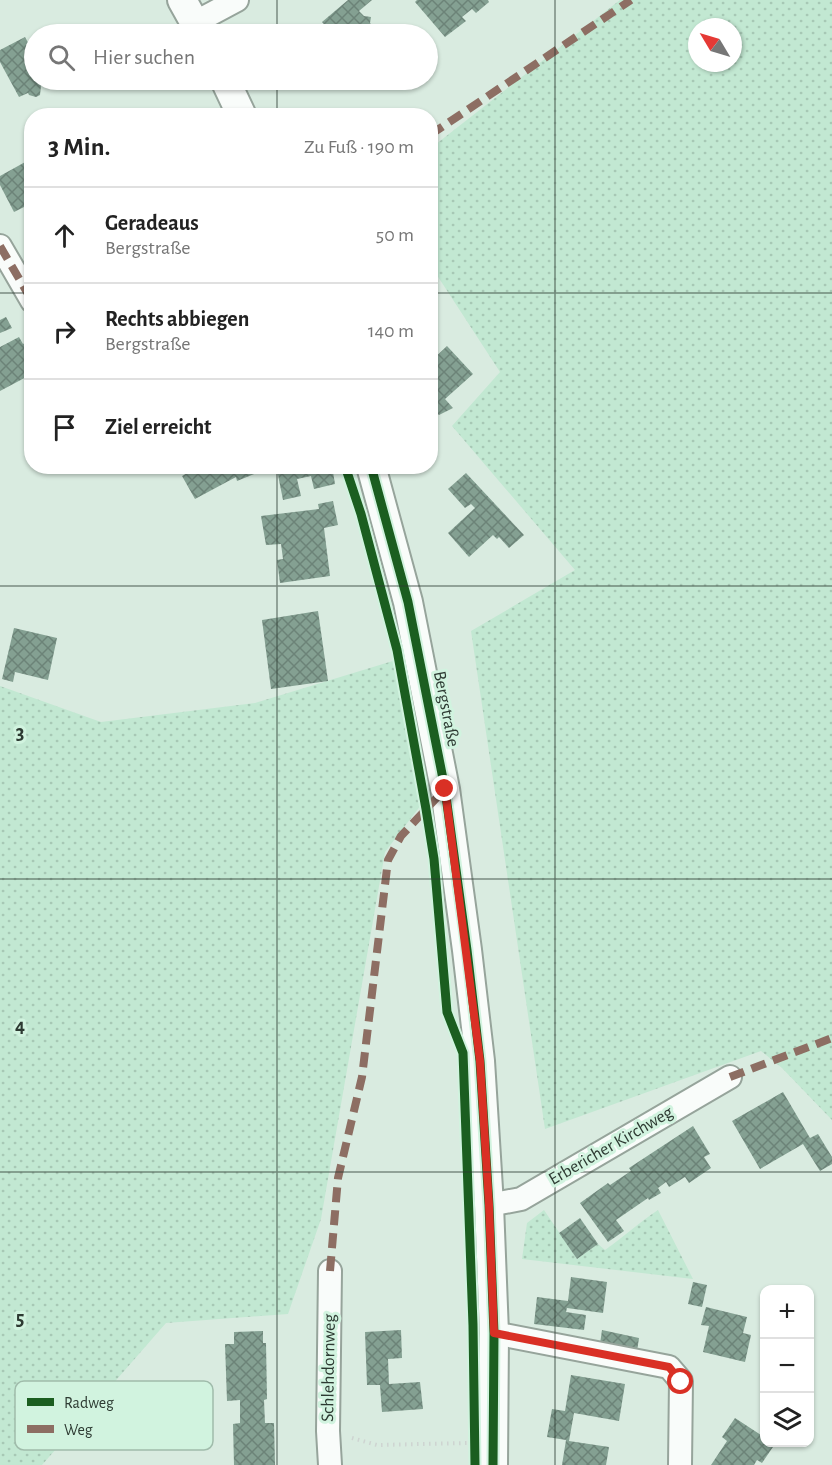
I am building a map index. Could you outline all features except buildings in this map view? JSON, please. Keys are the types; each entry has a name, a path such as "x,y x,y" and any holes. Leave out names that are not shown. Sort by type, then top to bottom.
{"street":[{"path":"192,19 237,0"},
{"path":"230,90 238,108"},
{"path":"0,246 24,287"},
{"name":"Bergstraße","path":"373,474 408,602 445,789 480,1061 494,1333 493,1465"},
{"name":"Erbericher Kirchweg","path":"489,1205 521,1198 730,1077"},
{"name":"Schlehdornweg","path":"330,1271 328,1431 330,1465"},
{"path":"494,1333 669,1367 681,1382 680,1465"}],"path":[{"path":"328,1431 377,1445 458,1443"}],"green space":[{"path":"620,0 832,0 832,1120 782,1068 761,1051 545,1129 471,631 575,570 452,426 500,372 438,277 438,143"},
{"path":"396,660 421,805 385,852 321,1219 288,1314 166,1323 115,1381 15,1381 15,1450 55,1450 42,1465 0,1465 0,686 101,722 255,703"},
{"path":"544,1210 577,1259 598,1244 605,1250 658,1210 693,1279 522,1259 527,1223"}],"marked path":[{"path":"438,130 631,0"},
{"path":"0,246 24,287"},
{"path":"330,1271 338,1178 362,1077 388,860 401,836 445,789"},
{"path":"730,1077 832,1038"}],"cycle path":[{"path":"348,474 361,514 397,650 434,859 447,1012 463,1053 473,1325 475,1465"},
{"path":"373,474 408,602 445,789 467,950 480,1061 489,1205 494,1333 493,1465"}],"route":[{"path":"445,789 480,1061 494,1333 669,1367 681,1382"}]}
